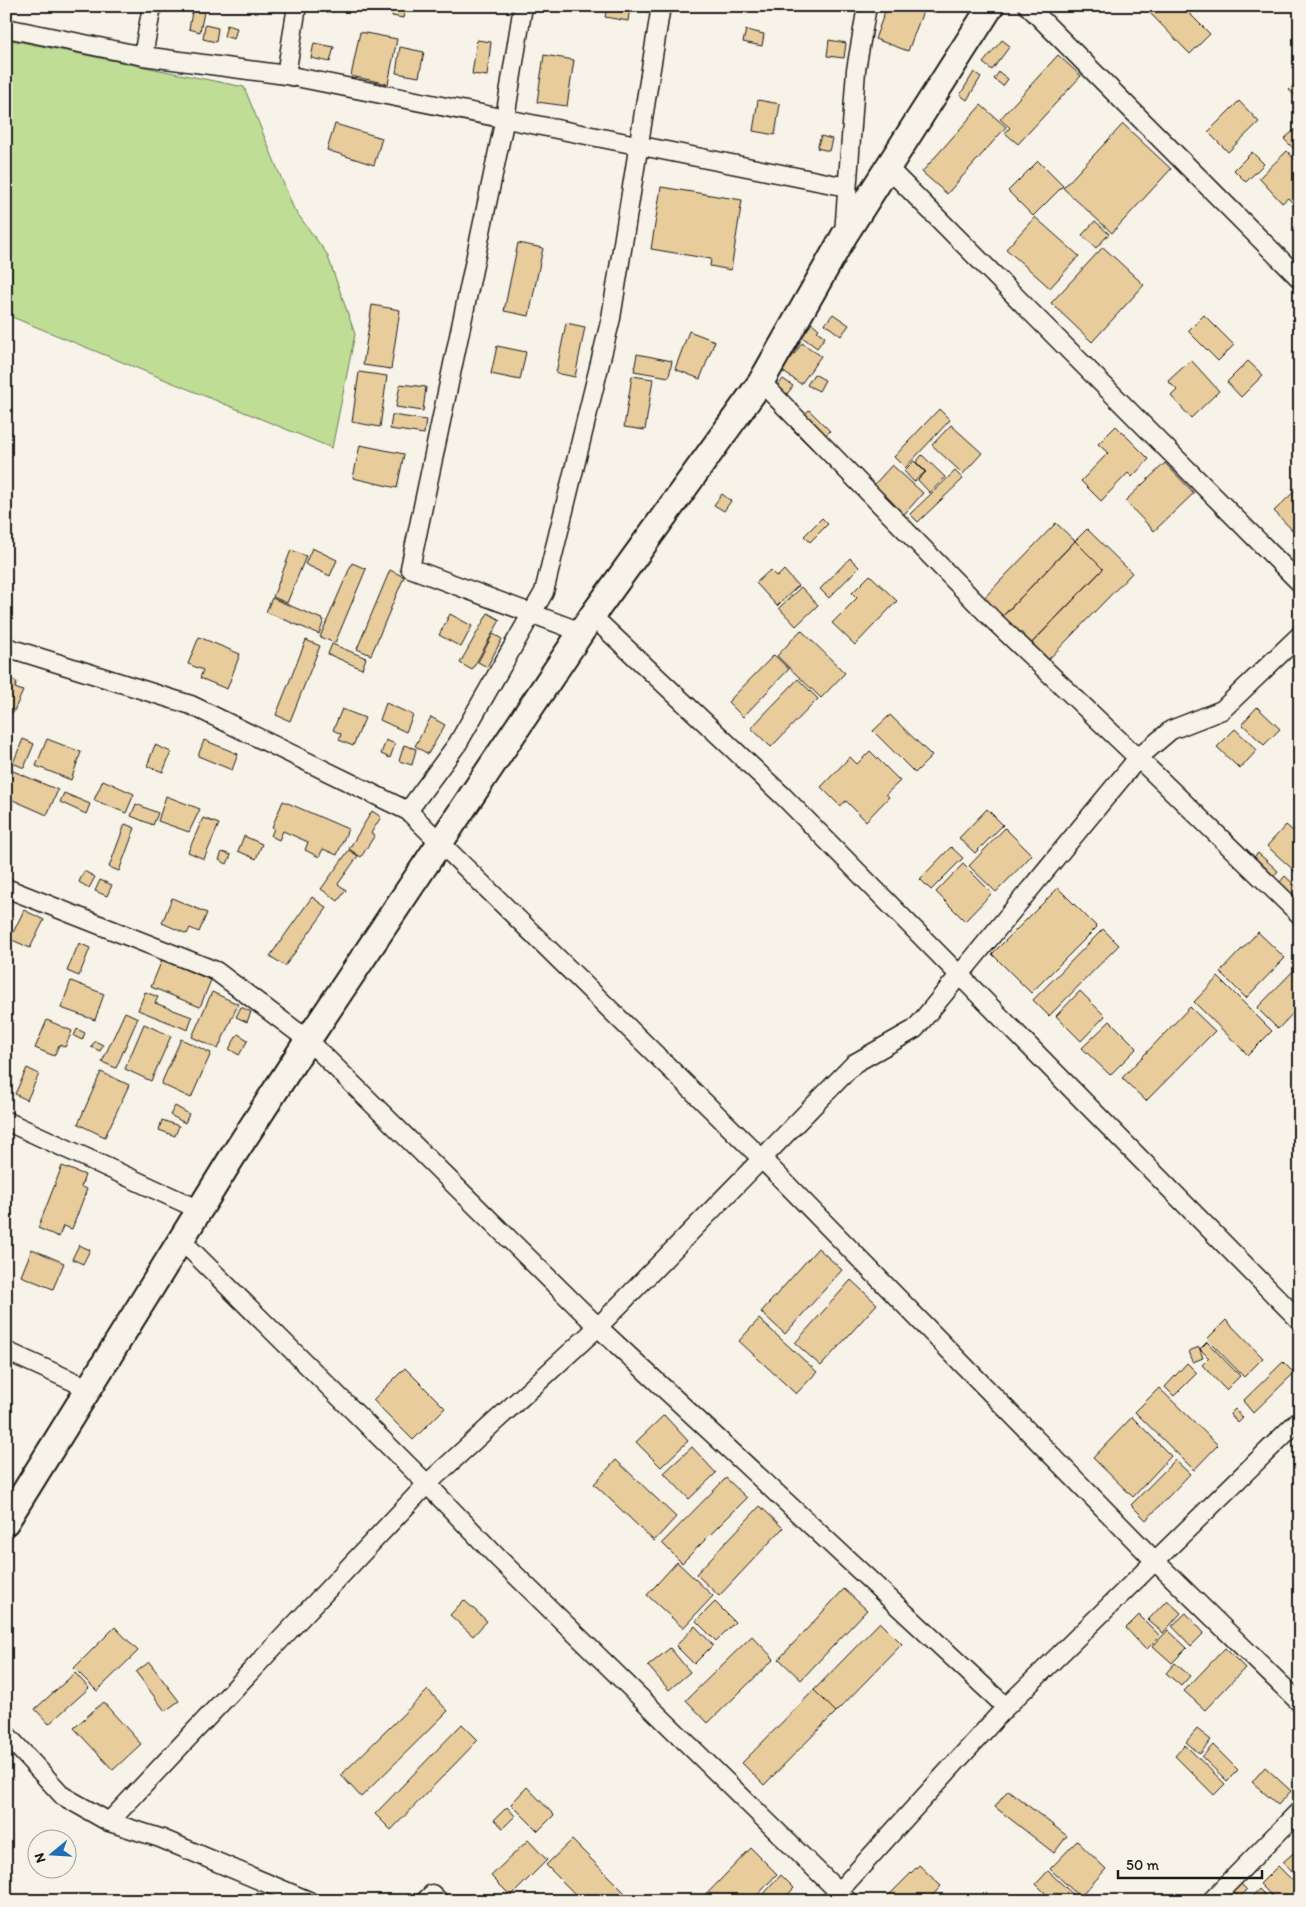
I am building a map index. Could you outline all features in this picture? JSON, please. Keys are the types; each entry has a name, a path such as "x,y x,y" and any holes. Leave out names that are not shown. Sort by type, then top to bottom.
{"main road":[{"path":"6,1522 88,1388 308,1040 586,624 761,382 844,236 991,6"}],"street":[{"path":"143,56 152,6"},
{"path":"286,75 297,6"},
{"path":"523,6 505,118 410,568 532,613 586,624 783,796 960,973 1300,1321"},
{"path":"408,811 458,744 544,592 611,318 661,6"},
{"path":"844,236 856,70 867,6"},
{"path":"1028,6 1300,279"},
{"path":"6,28 143,56 286,75 847,187"},
{"path":"888,168 1300,583"},
{"path":"761,382 990,618 1300,915"},
{"path":"109,1822 427,1484 598,1327 855,1063 915,1029 1138,758 1171,730 1222,710 1300,635"},
{"path":"6,647 191,706 408,811 762,1159 1155,1562 1300,1703"},
{"path":"6,888 216,971 308,1040 598,1327 1006,1707"},
{"path":"6,1121 200,1210"},
{"path":"181,1240 839,1898 1006,1707 1300,1419"},
{"path":"6,1351 88,1388"},
{"path":"6,1734 63,1796 109,1822 160,1838 309,1901"},
{"path":"1212,1901 1300,1810"},
{"path":"425,1901 432,1894 439,1901"}],"green space":[{"path":"6,39 244,87 294,209 327,254 355,334 332,448 12,317 12,173 6,171"}],"building":[{"path":"193,6 205,7 200,32 189,29"},
{"path":"393,6 405,6 403,18 392,16"},
{"path":"552,6 577,6 576,12"},
{"path":"606,6 630,6 628,21 605,17"},
{"path":"887,6 925,6 908,51 875,39"},
{"path":"1153,6 1182,6 1210,34 1190,54 1148,11"},
{"path":"205,25 218,28 216,42 203,39"},
{"path":"227,25 237,28 234,39 224,36"},
{"path":"746,30 764,34 762,46 743,42"},
{"path":"360,32 397,39 388,84 351,76"},
{"path":"477,40 491,42 487,76 472,74"},
{"path":"829,40 846,43 844,58 827,56"},
{"path":"1002,40 1010,46 992,70 983,63"},
{"path":"314,43 334,47 330,62 311,58"},
{"path":"400,47 424,52 419,77 396,73"},
{"path":"544,55 574,60 567,106 537,102"},
{"path":"1058,55 1081,76 1018,144 1005,133 1010,128 1000,119"},
{"path":"974,72 981,77 967,100 960,95"},
{"path":"999,72 1008,79 1003,86 994,79"},
{"path":"1300,79 1300,100 1289,90"},
{"path":"758,100 780,104 775,135 753,131"},
{"path":"1239,101 1259,122 1228,152 1208,132"},
{"path":"981,105 1006,127 947,194 922,172"},
{"path":"335,124 382,138 374,165 327,150"},
{"path":"1123,124 1171,169 1112,233 1063,188"},
{"path":"1300,125 1300,147 1296,151 1284,139"},
{"path":"821,136 832,139 829,151 817,148"},
{"path":"1287,151 1300,165 1300,211 1288,198 1282,203 1259,178"},
{"path":"1252,152 1264,164 1246,182 1234,170"},
{"path":"1038,161 1063,186 1033,216 1008,191"},
{"path":"661,187 742,200 731,270 710,266 711,259 651,249"},
{"path":"1035,217 1079,256 1050,288 1006,249"},
{"path":"1095,221 1109,234 1096,248 1082,235"},
{"path":"518,243 543,248 529,316 504,311"},
{"path":"1103,247 1144,285 1092,342 1051,303"},
{"path":"372,305 400,310 391,369 363,365"},
{"path":"833,314 849,325 841,336 825,324"},
{"path":"1204,315 1234,345 1218,361 1188,331"},
{"path":"566,323 585,327 575,377 556,373"},
{"path":"812,323 819,329 817,331 825,337 817,348 802,337"},
{"path":"689,331 715,341 700,379 675,369"},
{"path":"802,343 821,356 801,384 782,371"},
{"path":"497,346 526,352 520,380 491,374"},
{"path":"637,354 672,361 669,377 634,371"},
{"path":"1191,360 1219,391 1191,418 1171,396 1177,390 1168,381"},
{"path":"1248,361 1263,375 1241,397 1227,382"},
{"path":"359,372 387,376 380,427 352,422"},
{"path":"814,374 825,380 819,391 807,385"},
{"path":"632,376 653,379 645,430 624,427"},
{"path":"783,379 793,386 787,394 777,387"},
{"path":"400,384 426,387 423,411 396,407"},
{"path":"939,409 950,420 905,468 894,457"},
{"path":"809,410 830,431 812,449 791,428"},
{"path":"392,415 426,420 424,434 390,429"},
{"path":"951,425 982,453 963,474 932,445"},
{"path":"1116,426 1149,459 1132,477 1128,473 1101,501 1081,481 1108,453 1098,444"},
{"path":"360,445 404,454 397,488 353,478"},
{"path":"922,455 945,477 930,493 918,480 926,472 916,462"},
{"path":"914,461 925,472 914,482 904,471"},
{"path":"1165,463 1194,493 1154,531 1125,501"},
{"path":"892,465 923,493 899,520 882,505 888,499 873,486"},
{"path":"955,471 963,479 918,522 910,514"},
{"path":"1300,486 1300,530 1296,534 1274,511"},
{"path":"722,494 731,501 724,511 714,505"},
{"path":"822,518 828,524 810,542 804,536"},
{"path":"1056,523 1075,541 1000,619 981,601"},
{"path":"1087,529 1132,573 1045,663 1028,647 1103,569 1075,541"},
{"path":"1075,541 1103,569 1028,647 1000,619"},
{"path":"312,548 337,560 330,576 305,564"},
{"path":"291,550 306,556 287,603 273,597"},
{"path":"850,558 859,567 829,598 820,589"},
{"path":"352,563 366,569 335,643 320,637"},
{"path":"390,570 404,577 371,655 357,649"},
{"path":"770,570 777,577 784,570 798,586 777,606 756,583"},
{"path":"870,575 897,601 855,645 832,623 857,598 852,593"},
{"path":"801,587 818,605 796,626 779,608"},
{"path":"272,598 324,620 319,634 266,612"},
{"path":"488,613 500,620 472,670 460,663"},
{"path":"450,614 472,626 461,647 439,635"},
{"path":"801,630 845,673 821,698 777,656"},
{"path":"493,634 502,639 487,667 478,662"},
{"path":"199,637 240,654 227,689 200,678 203,670 188,664"},
{"path":"306,640 320,646 290,721 276,715"},
{"path":"332,644 366,658 362,669 328,654"},
{"path":"774,655 789,669 743,717 728,702"},
{"path":"6,677 17,682 15,688 23,691 13,713 6,710"},
{"path":"798,679 818,699 771,747 751,728"},
{"path":"386,703 413,715 406,732 380,720"},
{"path":"1257,707 1280,729 1264,745 1242,724"},
{"path":"342,709 365,718 353,746 339,740 341,734 333,730"},
{"path":"890,715 932,756 915,773 873,731"},
{"path":"431,717 445,725 428,754 415,746"},
{"path":"1235,729 1257,750 1240,769 1217,747"},
{"path":"23,739 34,744 24,768 13,763"},
{"path":"47,739 81,752 71,780 36,766"},
{"path":"204,740 238,754 232,770 198,756"},
{"path":"386,740 395,744 390,758 381,754"},
{"path":"155,745 171,752 163,772 147,766"},
{"path":"404,745 416,749 412,765 399,761"},
{"path":"870,751 900,781 886,794 889,797 866,821 846,801 840,806 821,787 850,757 857,764"},
{"path":"6,768 58,790 47,815 6,797"},
{"path":"103,780 134,794 126,813 94,800"},
{"path":"64,793 90,804 86,814 60,802"},
{"path":"166,796 200,809 189,832 158,821"},
{"path":"283,801 348,829 337,855 323,849 319,857 305,850 308,842 283,831 279,840 271,836 274,828 272,827"},
{"path":"136,804 158,813 153,825 131,816"},
{"path":"987,809 1003,825 975,853 959,838"},
{"path":"372,811 381,817 371,833 375,835 361,857 349,849"},
{"path":"203,818 219,824 204,859 188,852"},
{"path":"125,824 135,828 119,871 109,867"},
{"path":"1286,825 1300,837 1300,876 1267,846"},
{"path":"1005,828 1032,855 996,892 969,866"},
{"path":"244,836 262,844 256,859 238,851"},
{"path":"951,847 963,858 931,890 920,879"},
{"path":"349,850 358,856 338,884 346,890 338,901 321,889"},
{"path":"222,852 231,855 227,864 219,860"},
{"path":"1258,853 1278,871 1267,884 1246,865"},
{"path":"963,864 992,893 965,921 936,892"},
{"path":"84,871 95,877 89,888 79,882"},
{"path":"1285,876 1300,890 1300,897 1291,906 1274,889"},
{"path":"100,880 112,885 107,896 95,891"},
{"path":"1058,888 1097,927 1031,993 992,954"},
{"path":"312,897 327,908 285,966 270,956"},
{"path":"172,898 207,913 199,932 190,928 187,934 162,923"},
{"path":"24,910 44,920 30,948 10,939"},
{"path":"1103,929 1119,945 1049,1016 1033,1000"},
{"path":"1258,932 1285,958 1246,998 1220,972"},
{"path":"79,943 90,948 79,976 67,971"},
{"path":"162,960 211,980 200,1007 151,987"},
{"path":"1298,966 1300,968 1300,1006 1278,1029 1257,1008"},
{"path":"1218,977 1272,1031 1248,1055 1194,1002"},
{"path":"71,981 104,994 95,1020 61,1008"},
{"path":"1080,991 1105,1016 1081,1041 1056,1016"},
{"path":"145,992 158,997 155,1003 192,1017 188,1030 138,1010"},
{"path":"212,992 238,1004 218,1049 192,1037"},
{"path":"241,1007 251,1012 247,1022 236,1017"},
{"path":"1190,1007 1215,1031 1146,1101 1122,1078"},
{"path":"125,1012 138,1018 116,1068 102,1062"},
{"path":"47,1020 72,1031 65,1047 59,1045 54,1056 35,1048"},
{"path":"1110,1021 1137,1048 1110,1075 1082,1048"},
{"path":"144,1024 171,1036 151,1081 125,1069"},
{"path":"77,1029 85,1033 82,1040 74,1036"},
{"path":"238,1034 248,1040 239,1055 229,1049"},
{"path":"181,1039 211,1053 191,1098 161,1084"},
{"path":"95,1041 103,1045 100,1051 91,1047"},
{"path":"27,1068 39,1074 27,1100 15,1094"},
{"path":"101,1072 129,1085 105,1137 78,1124"},
{"path":"175,1106 189,1114 185,1123 170,1115"},
{"path":"162,1120 179,1126 175,1136 159,1130"},
{"path":"62,1166 85,1175 81,1187 87,1189 72,1229 63,1226 59,1237 38,1228"},
{"path":"79,1245 90,1250 83,1264 72,1259"},
{"path":"818,1248 842,1270 785,1334 761,1312"},
{"path":"32,1249 64,1263 53,1289 21,1276"},
{"path":"851,1280 877,1304 821,1366 795,1343"},
{"path":"759,1319 817,1372 796,1394 739,1341"},
{"path":"1226,1320 1263,1358 1244,1377 1207,1339"},
{"path":"1207,1342 1240,1376 1226,1390 1202,1365 1209,1358 1200,1349"},
{"path":"1199,1347 1203,1358 1193,1362 1189,1351"},
{"path":"1283,1362 1294,1373 1253,1413 1243,1401"},
{"path":"1187,1363 1197,1373 1174,1396 1165,1387"},
{"path":"405,1368 445,1408 413,1440 373,1400"},
{"path":"1159,1388 1218,1445 1194,1470 1135,1412"},
{"path":"1235,1409 1243,1418 1238,1423 1230,1414"},
{"path":"664,1415 688,1441 661,1467 636,1442"},
{"path":"1132,1417 1171,1456 1133,1497 1093,1458"},
{"path":"692,1447 716,1473 689,1499 664,1473"},
{"path":"616,1460 676,1517 654,1541 594,1484"},
{"path":"1175,1460 1190,1474 1146,1520 1131,1505"},
{"path":"726,1478 747,1498 682,1563 662,1543"},
{"path":"760,1506 783,1528 719,1596 696,1574"},
{"path":"677,1562 713,1596 683,1628 647,1595"},
{"path":"844,1589 867,1610 801,1680 779,1659"},
{"path":"464,1600 487,1621 473,1636 450,1615"},
{"path":"1167,1600 1181,1613 1163,1633 1148,1620"},
{"path":"715,1602 735,1622 716,1641 696,1621"},
{"path":"1186,1613 1204,1633 1191,1646 1172,1626"},
{"path":"1139,1615 1160,1636 1146,1650 1126,1628"},
{"path":"880,1622 902,1644 836,1712 814,1690"},
{"path":"695,1626 713,1645 694,1664 676,1646"},
{"path":"115,1627 138,1651 97,1691 74,1668"},
{"path":"1168,1630 1187,1648 1172,1663 1153,1646"},
{"path":"752,1636 774,1659 708,1723 686,1700"},
{"path":"670,1648 690,1672 669,1690 648,1666"},
{"path":"1225,1648 1245,1668 1205,1710 1184,1691"},
{"path":"149,1662 179,1701 165,1711 136,1672"},
{"path":"1175,1663 1190,1676 1181,1686 1166,1673"},
{"path":"75,1673 89,1688 49,1724 35,1709"},
{"path":"428,1690 448,1711 361,1797 341,1775"},
{"path":"814,1690 836,1712 764,1785 742,1763"},
{"path":"103,1702 141,1744 113,1770 74,1728"},
{"path":"462,1724 478,1740 391,1830 375,1814"},
{"path":"1197,1729 1211,1740 1200,1754 1186,1742"},
{"path":"1185,1745 1225,1784 1214,1795 1175,1756"},
{"path":"1213,1745 1238,1770 1227,1781 1202,1757"},
{"path":"1265,1767 1291,1791 1278,1805 1252,1782"},
{"path":"527,1787 554,1815 538,1831 511,1804"},
{"path":"1008,1790 1067,1836 1054,1853 995,1807"},
{"path":"507,1807 515,1816 503,1828 494,1820"},
{"path":"528,1840 547,1860 511,1896 491,1876"},
{"path":"572,1840 633,1901 582,1901 546,1865"},
{"path":"1077,1841 1106,1869 1080,1897 1050,1869"},
{"path":"751,1848 777,1874 752,1901 700,1901"},
{"path":"1297,1850 1300,1854 1300,1881 1283,1862"},
{"path":"919,1865 941,1886 931,1897 934,1901 889,1901 886,1898"},
{"path":"1278,1866 1300,1888 1300,1892 1291,1901 1277,1901 1260,1884"},
{"path":"1048,1871 1079,1901 1053,1901 1036,1884"},
{"path":"781,1875 794,1888 782,1901 763,1901 760,1898"},
{"path":"1239,1882 1247,1890 1239,1898 1232,1890"},
{"path":"1259,1889 1271,1901 1248,1901"}]}
